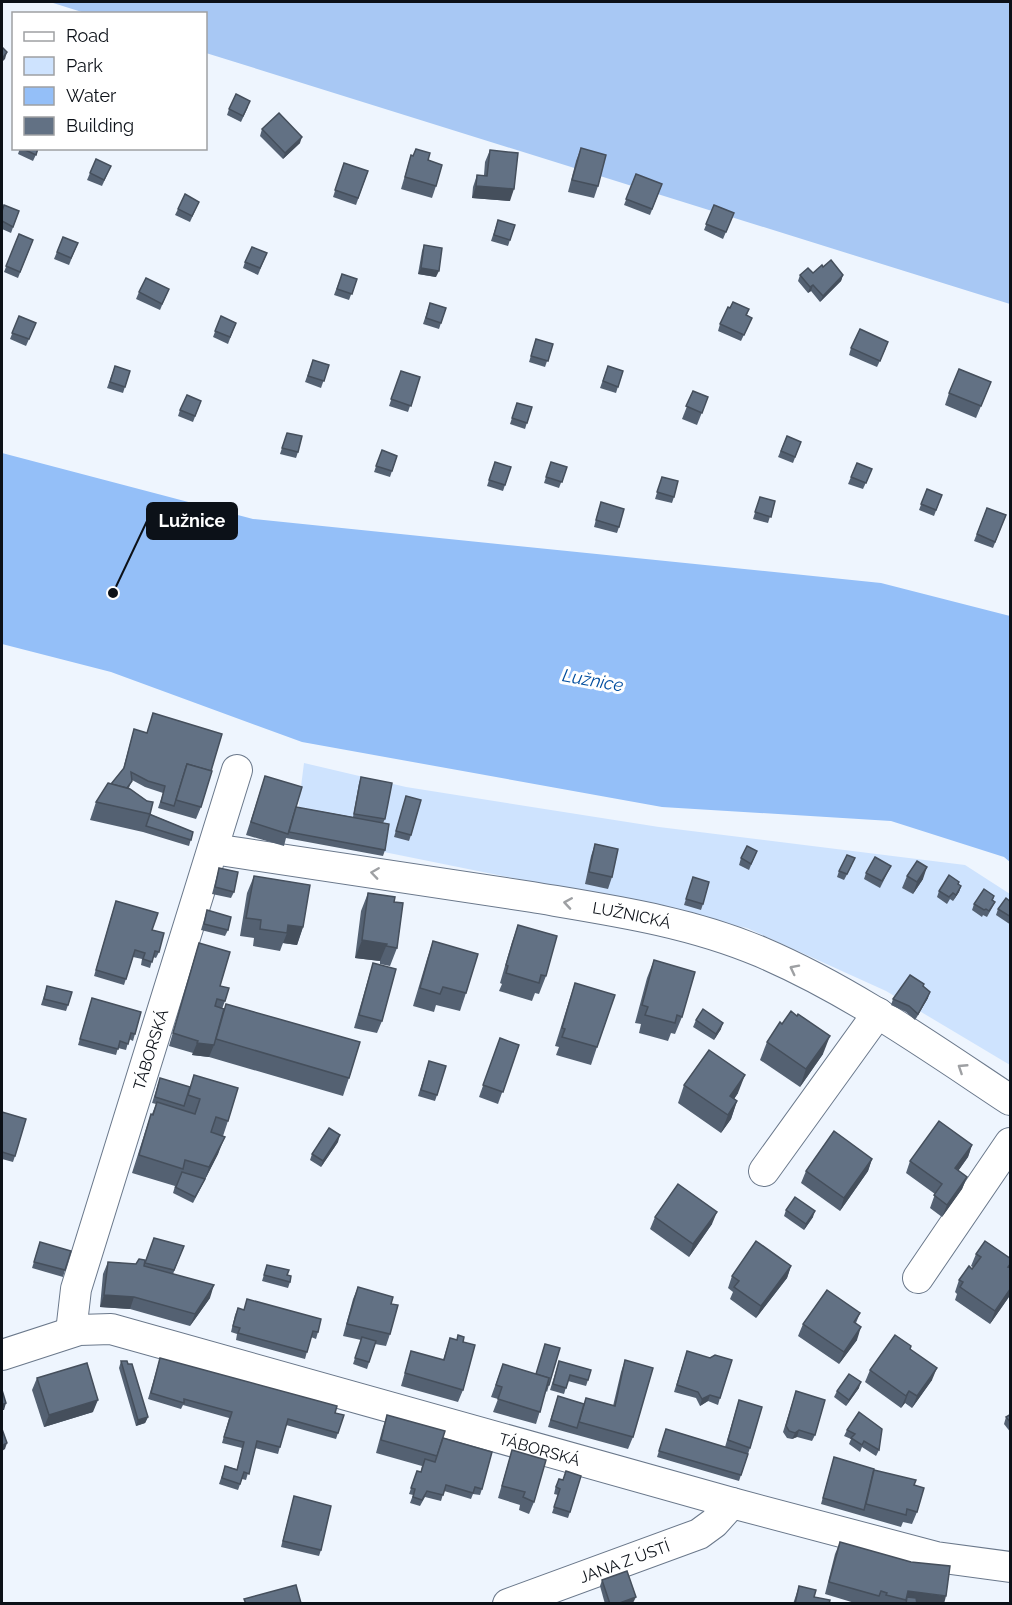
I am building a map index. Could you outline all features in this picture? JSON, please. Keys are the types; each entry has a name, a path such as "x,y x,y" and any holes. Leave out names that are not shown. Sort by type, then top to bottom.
{"street":[{"name":"TÁBORSKÁ","path":"71,1332 76,1289 237,770"},
{"name":"LUŽNICKÁ","path":"213,849 625,912 695,929 761,952 878,1013 1011,1100"},
{"path":"764,1171 878,1013"},
{"path":"918,1278 1011,1143"},
{"name":"TÁBORSKÁ","path":"2,1355 71,1332 111,1329 732,1503 936,1557 1011,1566"},
{"name":"JANA Z ÚSTÍ","path":"508,1604 699,1534 714,1523 732,1503"}],"green space":[{"path":"304,763 406,787 659,827 965,865 1010,894 1010,1065 886,991 747,928 295,834"}],"shaded area":[{"path":"50,2 1010,2 1010,304 207,53 207,12 82,12"}],"water":[{"path":"2,453 253,519 881,583 1010,616 1010,862 1004,857 891,821 662,807 302,742 111,672 2,644"}],"building":[{"path":"2,47 7,52 2,59"},
{"path":"236,94 250,101 243,116 229,109"},
{"path":"279,113 302,137 285,153 262,129"},
{"path":"581,148 606,155 598,186 572,180"},
{"path":"416,149 430,153 428,160 442,165 436,186 405,177 411,155 413,156"},
{"path":"25,150 37,150 36,155"},
{"path":"490,150 518,153 514,189 476,186 477,175 487,176"},
{"path":"96,159 111,166 104,180 90,173"},
{"path":"344,163 368,171 358,198 335,190"},
{"path":"636,174 662,184 652,209 626,199"},
{"path":"185,194 199,202 192,216 178,209"},
{"path":"4,205 19,211 13,227 2,221"},
{"path":"714,205 734,213 726,232 706,224"},
{"path":"498,220 515,225 510,240 494,235"},
{"path":"19,234 33,240 20,272 6,266"},
{"path":"63,237 78,243 71,258 57,252"},
{"path":"424,245 442,248 439,271 421,268"},
{"path":"252,247 267,253 260,268 245,262"},
{"path":"831,260 843,275 823,296 813,285 810,287 800,275 808,268 813,273"},
{"path":"342,274 357,279 352,294 337,289"},
{"path":"146,278 169,289 162,304 139,292"},
{"path":"733,302 749,309 746,315 752,318 744,335 720,324"},
{"path":"430,303 446,308 441,323 426,318"},
{"path":"19,316 36,323 29,339 12,333"},
{"path":"221,316 236,323 230,337 215,331"},
{"path":"860,329 888,342 880,361 851,348"},
{"path":"536,339 553,344 548,361 531,356"},
{"path":"313,360 329,365 324,381 308,376"},
{"path":"115,366 130,371 125,387 110,382"},
{"path":"608,366 623,371 618,387 603,381"},
{"path":"959,369 991,382 981,406 949,393"},
{"path":"401,371 420,377 411,406 391,399"},
{"path":"693,391 708,397 702,413 686,406"},
{"path":"187,395 201,401 195,416 180,410"},
{"path":"517,403 532,407 527,423 512,418"},
{"path":"287,433 302,436 298,452 282,448"},
{"path":"787,436 801,442 795,457 781,451"},
{"path":"382,450 397,456 392,471 376,466"},
{"path":"495,462 511,467 505,485 489,480"},
{"path":"551,462 567,467 562,482 546,477"},
{"path":"857,463 872,469 866,483 851,477"},
{"path":"662,477 678,481 674,497 657,492"},
{"path":"927,489 942,495 936,510 921,504"},
{"path":"760,497 775,501 771,517 755,512"},
{"path":"601,502 624,509 619,527 596,520"},
{"path":"987,508 1006,515 995,542 977,534"},
{"path":"153,713 222,734 211,771 187,764 174,806 161,802 165,786 148,781 131,772 132,781 127,788 111,784 124,768 134,729 147,733"},
{"path":"187,764 212,771 201,807 176,800"},
{"path":"265,776 302,787 288,834 251,822"},
{"path":"361,777 392,783 385,819 354,814"},
{"path":"108,783 130,789 147,801 153,802 150,814 96,802"},
{"path":"406,796 421,800 411,835 396,831"},
{"path":"296,807 389,824 385,850 289,832"},
{"path":"150,814 193,832 191,840 146,826"},
{"path":"595,844 618,849 612,877 589,872"},
{"path":"747,846 757,851 751,864 741,858"},
{"path":"847,855 855,858 847,874 839,871"},
{"path":"875,857 891,866 882,881 866,873"},
{"path":"917,861 927,867 917,882 907,876"},
{"path":"219,868 238,872 234,892 215,887"},
{"path":"949,875 961,886 956,895 953,893 949,897 939,891"},
{"path":"254,876 310,885 303,927 288,925 287,933 260,929 261,920 246,918"},
{"path":"693,877 709,882 703,904 686,899"},
{"path":"984,889 994,896 992,900 995,902 989,911 974,904"},
{"path":"368,893 395,897 394,902 403,903 397,948 362,940"},
{"path":"1006,898 1011,902 1011,917 998,909"},
{"path":"116,901 158,913 152,930 164,933 159,952 155,951 152,962 143,959 145,953 135,950 126,979 96,970"},
{"path":"207,910 231,917 228,930 204,924"},
{"path":"518,925 557,936 546,976 541,975 539,983 506,973 508,966 506,965"},
{"path":"433,941 478,954 466,993 443,987 440,994 420,988"},
{"path":"199,943 230,952 220,986 229,988 225,1001 217,999 215,1006 224,1009 214,1045 197,1043 198,1041 173,1033"},
{"path":"654,960 695,972 682,1017 677,1015 675,1023 645,1015 648,1007 642,1005"},
{"path":"373,963 396,969 382,1021 359,1015"},
{"path":"910,975 924,984 923,986 930,992 918,1014 909,1006 893,999"},
{"path":"575,983 615,995 597,1047 562,1037 565,1029 562,1028"},
{"path":"47,986 72,992 68,1005 44,999"},
{"path":"92,998 141,1012 135,1034 131,1033 128,1044 120,1041 118,1049 80,1039"},
{"path":"226,1004 360,1042 349,1078 216,1039"},
{"path":"703,1009 723,1023 716,1034 696,1020"},
{"path":"791,1011 830,1036 806,1069 767,1042 780,1022 782,1024"},
{"path":"500,1038 519,1045 503,1092 483,1085"},
{"path":"709,1050 745,1075 730,1096 737,1101 728,1115 684,1085"},
{"path":"429,1061 446,1066 437,1095 421,1090"},
{"path":"194,1075 238,1088 228,1121 216,1117 211,1132 225,1137 209,1167 185,1160 183,1169 139,1155 151,1114 153,1115 157,1102 195,1114 200,1099 188,1095"},
{"path":"160,1078 190,1087 184,1106 155,1097"},
{"path":"2,1112 26,1119 15,1156 2,1152"},
{"path":"939,1121 972,1145 955,1168 967,1177 947,1205 934,1195 942,1184 910,1161"},
{"path":"329,1128 340,1135 323,1161 312,1154"},
{"path":"834,1131 872,1159 844,1198 806,1171"},
{"path":"182,1172 205,1179 195,1197 175,1187"},
{"path":"678,1184 717,1212 693,1244 655,1217"},
{"path":"795,1197 815,1211 806,1224 786,1210"},
{"path":"154,1238 184,1246 174,1270 145,1263"},
{"path":"756,1241 791,1266 761,1306 734,1287 739,1281 732,1276"},
{"path":"985,1241 1011,1259 1008,1267 1011,1268 1011,1288 995,1311 960,1287 963,1282 959,1280 969,1266 972,1269 981,1257 976,1254"},
{"path":"40,1242 71,1251 65,1270 34,1262"},
{"path":"139,1259 145,1260 144,1266 214,1285 195,1314 134,1297 104,1295 108,1262 136,1264"},
{"path":"267,1265 289,1270 287,1275 291,1276 290,1282 264,1275"},
{"path":"358,1287 393,1297 391,1304 398,1305 390,1334 347,1324"},
{"path":"827,1290 860,1313 854,1322 861,1327 844,1352 803,1324"},
{"path":"247,1299 321,1319 318,1332 313,1331 307,1352 238,1333 240,1328 233,1326 238,1308 244,1310"},
{"path":"458,1335 464,1337 463,1342 475,1345 463,1390 405,1373 411,1351 444,1360 450,1338 457,1340"},
{"path":"895,1335 937,1368 917,1396 909,1391 906,1396 870,1370"},
{"path":"362,1337 376,1341 369,1362 355,1358"},
{"path":"545,1344 560,1348 549,1385 547,1385 549,1378 536,1374"},
{"path":"687,1351 710,1358 715,1355 732,1360 720,1398 710,1395 702,1399 698,1392 677,1385"},
{"path":"160,1358 337,1406 335,1413 344,1415 338,1433 288,1419 280,1447 257,1441 249,1474 244,1472 240,1484 222,1478 225,1466 237,1470 244,1442 224,1437 232,1412 184,1399 184,1403 151,1393"},
{"path":"625,1360 653,1368 633,1437 579,1422 586,1398 615,1406"},
{"path":"121,1361 132,1364 148,1417 138,1420"},
{"path":"559,1361 591,1370 588,1380 570,1375 566,1388 553,1384"},
{"path":"87,1363 98,1400 49,1415 37,1378"},
{"path":"503,1364 549,1378 540,1412 498,1399 502,1387 496,1385"},
{"path":"849,1374 861,1382 849,1400 837,1391"},
{"path":"2,1390 6,1403 2,1405"},
{"path":"796,1391 825,1400 815,1435 799,1430 795,1433 789,1431 786,1426"},
{"path":"558,1396 584,1404 577,1428 551,1420"},
{"path":"739,1400 762,1407 750,1448 728,1440"},
{"path":"859,1412 882,1429 879,1450 864,1441 862,1445 851,1438 855,1434 847,1430"},
{"path":"387,1415 445,1431 437,1456 381,1440"},
{"path":"2,1429 7,1443 2,1446"},
{"path":"666,1429 748,1454 741,1475 659,1451"},
{"path":"443,1438 492,1452 482,1489 475,1487 473,1493 446,1485 443,1495 427,1491 422,1500 413,1497 415,1489 411,1488 417,1471 421,1472 425,1459 435,1462"},
{"path":"512,1450 546,1460 534,1502 523,1497 525,1492 502,1486"},
{"path":"834,1457 874,1469 864,1510 823,1498"},
{"path":"874,1470 916,1480 914,1485 924,1488 917,1512 907,1509 906,1515 866,1504"},
{"path":"566,1471 581,1476 570,1512 554,1507 560,1489 556,1487 559,1479 563,1480"},
{"path":"294,1496 331,1506 321,1550 283,1541"},
{"path":"840,1542 911,1562 950,1566 946,1596 908,1591 906,1600 886,1595 887,1593 881,1591 879,1596 829,1582"},
{"path":"627,1571 636,1597 617,1604 610,1604 602,1580"},
{"path":"296,1585 301,1603 246,1604 244,1599"},
{"path":"799,1586 816,1590 814,1597 830,1600 829,1604 795,1604"},
{"path":"907,1597 916,1598 917,1604 906,1604"}],"place":[{"name":"Lužnice","path":"113,593"}]}
